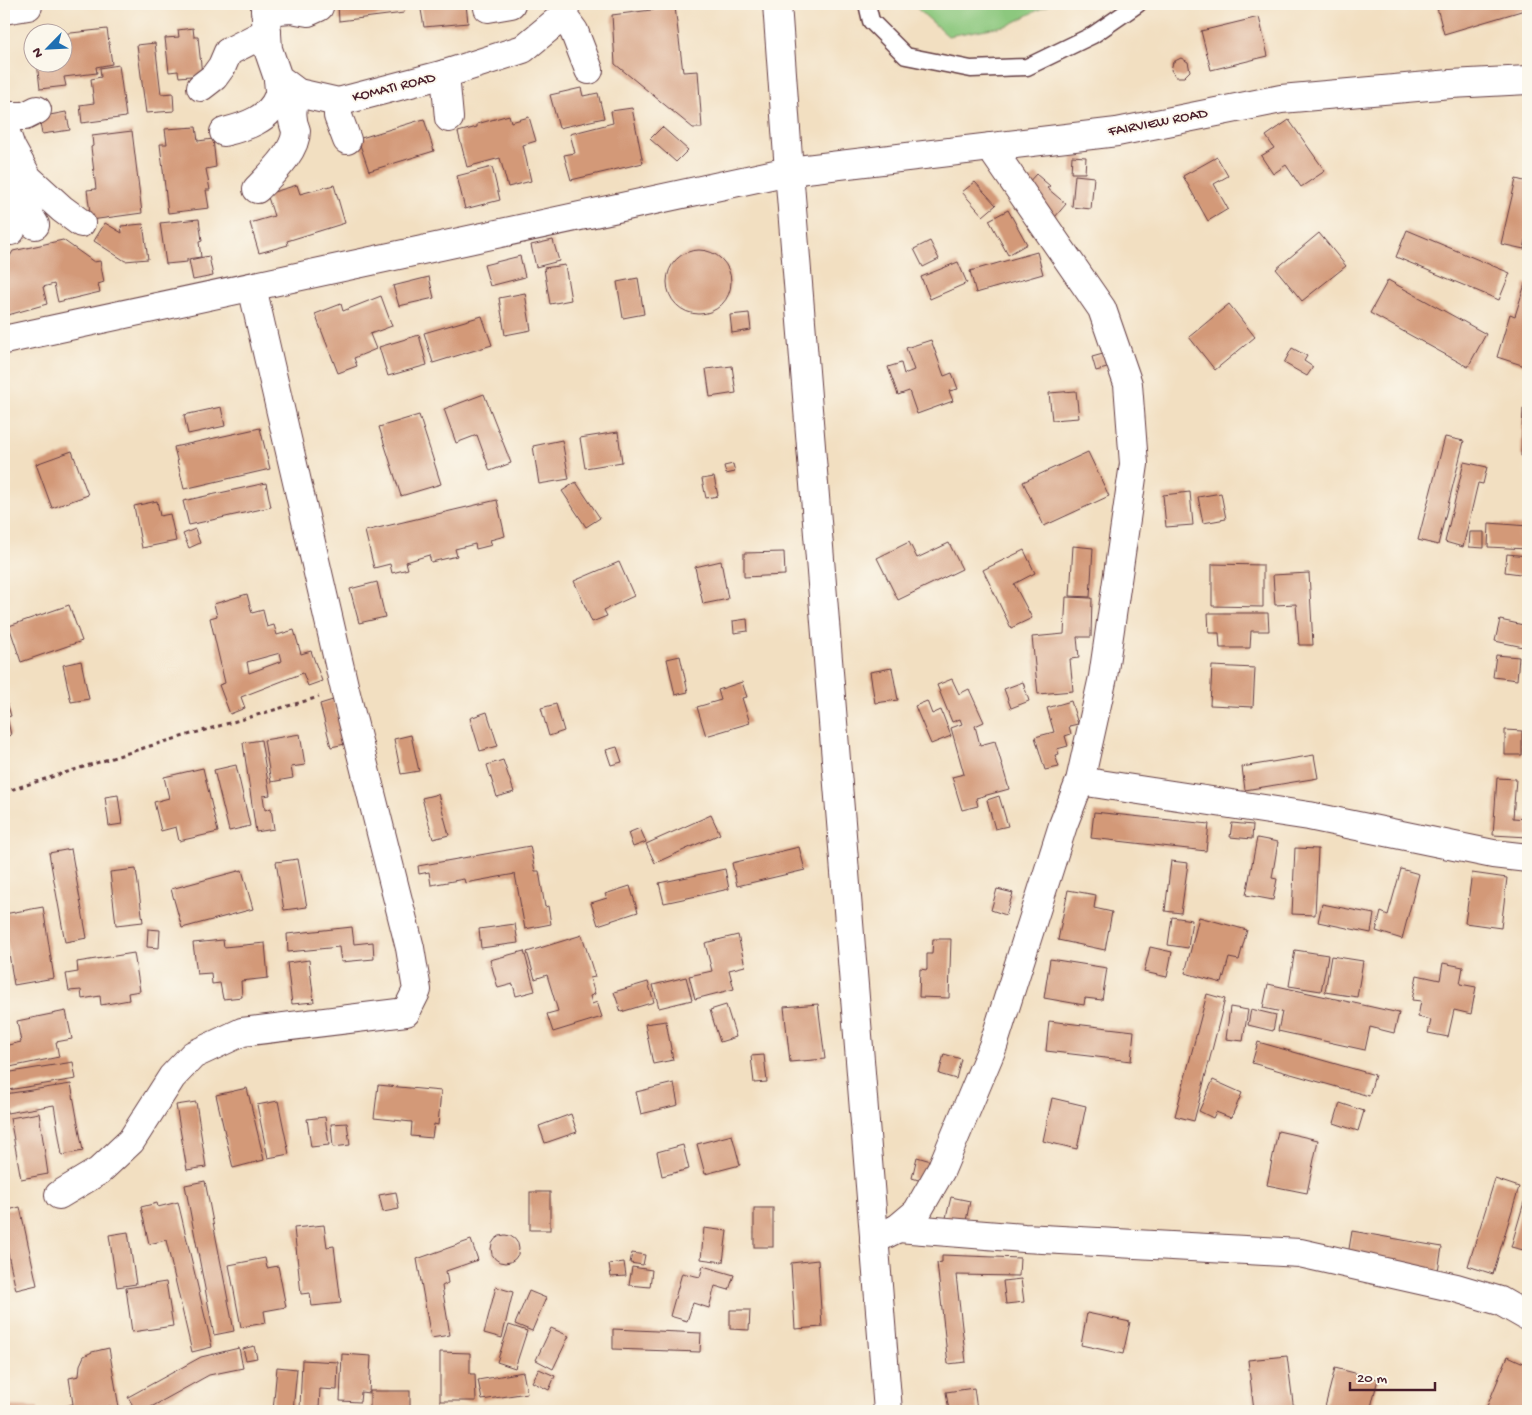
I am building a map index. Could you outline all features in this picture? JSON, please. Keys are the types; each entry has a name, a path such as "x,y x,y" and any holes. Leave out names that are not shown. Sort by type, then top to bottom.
{"street":[{"path":"201,87 214,77 222,66 228,52 266,16 291,9 308,12 319,7 320,4"},
{"path":"777,4 789,171 886,1234 888,1411"},
{"path":"564,10 589,70"},
{"name":"KOMATI ROAD","path":"288,85 338,102 445,74 523,49 564,10"},
{"path":"257,189 281,164 294,142 296,130 292,118 288,85 268,49 266,16"},
{"path":"445,74 449,118"},
{"name":"FAIRVIEW ROAD","path":"4,340 789,171 1117,132 1281,99 1450,84 1528,80"},
{"path":"224,132 239,129 268,114 288,85"},
{"path":"338,102 338,116 347,140"},
{"path":"4,116 26,116 37,110"},
{"path":"886,1234 917,1212 941,1170 993,1046 1064,825 1080,782 1103,677 1134,464 1128,384 1102,309 990,147"},
{"path":"7,151 28,178 62,209 81,223"},
{"path":"7,151 26,210 23,228"},
{"path":"59,1195 100,1171 131,1141 172,1077 193,1055 242,1032 406,1012 417,990 410,948 345,690 252,287"},
{"path":"1080,782 1309,816 1493,854 1528,858"},
{"path":"886,1234 1024,1238 1300,1253 1456,1288 1500,1300 1528,1317"}],"lane":[{"path":"867,4 872,21 906,56 972,69 1027,67 1094,35 1138,4"}],"path":[{"path":"4,792 150,746 345,690"}],"green space":[{"path":"912,4 1050,4 1009,25 948,36"}],"building":[{"path":"338,4 403,4 404,13 339,21"},
{"path":"420,4 466,4 468,23 424,27"},
{"path":"1436,4 1528,4 1528,9 1444,34"},
{"path":"675,7 683,72 698,71 702,128 693,128 615,64 612,15"},
{"path":"1259,17 1268,56 1211,70 1201,31"},
{"path":"193,28 194,37 198,37 202,75 179,77 178,71 169,72 165,38 179,37 178,30"},
{"path":"107,29 112,64 96,67 97,73 64,77 66,86 40,89 38,72 72,72 72,33"},
{"path":"155,43 161,94 173,93 174,111 146,113 137,45"},
{"path":"1181,58 1188,62 1190,71 1184,77 1176,77 1171,70 1173,62"},
{"path":"119,65 126,117 82,123 80,105 94,103 91,79 101,77 100,68"},
{"path":"581,88 583,96 598,93 604,118 559,128 550,95"},
{"path":"632,108 643,163 571,180 564,155 575,153 570,134 613,123 611,111"},
{"path":"66,112 70,130 42,134 39,117"},
{"path":"509,115 511,122 529,117 536,141 523,145 531,181 508,187 500,158 467,167 458,132 477,127 477,124"},
{"path":"424,119 434,151 369,171 358,139"},
{"path":"1289,120 1325,171 1301,187 1286,165 1273,174 1261,156 1274,148 1266,136"},
{"path":"196,127 198,141 213,139 216,167 206,169 210,190 206,190 209,208 168,213 160,144 167,144 165,129"},
{"path":"662,127 688,150 676,162 650,139"},
{"path":"132,131 142,213 91,220 87,190 96,189 91,147 93,146 92,136"},
{"path":"1072,156 1086,157 1085,173 1071,173"},
{"path":"1217,157 1228,176 1214,184 1228,209 1208,221 1183,176"},
{"path":"492,167 500,200 465,209 457,176"},
{"path":"1036,174 1050,186 1047,188 1066,204 1055,217 1037,200 1026,185"},
{"path":"1075,175 1094,177 1091,209 1072,207"},
{"path":"1516,179 1528,182 1528,231 1524,249 1501,244"},
{"path":"975,182 996,205 983,216 962,192"},
{"path":"297,185 300,194 334,185 345,223 287,241 288,245 259,253 250,223 274,216 267,194"},
{"path":"1008,210 1027,244 1008,255 989,220"},
{"path":"199,219 202,241 199,242 201,257 187,259 187,262 166,264 160,223"},
{"path":"105,223 122,233 121,226 143,224 148,259 125,261 94,241"},
{"path":"1407,230 1510,273 1499,300 1396,257"},
{"path":"1319,233 1346,266 1302,301 1276,269"},
{"path":"63,240 94,262 100,261 104,282 98,284 100,292 58,302 54,284 43,287 47,304 8,315 4,305 4,267 13,251"},
{"path":"553,240 559,261 536,267 531,245"},
{"path":"930,241 939,259 923,267 914,249"},
{"path":"693,250 705,250 722,259 729,270 731,282 729,294 722,305 705,314 693,314 681,309 672,300 667,288 667,276 672,264 681,255"},
{"path":"1037,252 1043,274 976,293 970,271"},
{"path":"209,256 213,276 193,280 189,260"},
{"path":"520,256 525,277 490,286 484,265"},
{"path":"958,262 967,283 930,299 921,277"},
{"path":"565,265 571,300 550,304 544,268"},
{"path":"429,277 434,298 399,306 393,286"},
{"path":"638,278 644,314 623,318 617,282"},
{"path":"1388,280 1486,334 1468,367 1370,313"},
{"path":"1525,284 1528,285 1528,367 1497,357 1510,314 1515,316"},
{"path":"525,293 531,330 505,335 499,298"},
{"path":"381,296 392,326 370,334 376,349 354,358 357,366 338,373 315,314 341,304 343,311"},
{"path":"1229,304 1255,337 1215,370 1189,337"},
{"path":"749,313 751,330 732,333 730,315"},
{"path":"482,316 492,345 433,363 424,333"},
{"path":"419,335 427,365 388,376 379,347"},
{"path":"931,340 944,376 952,373 958,389 949,391 953,401 917,414 909,391 898,395 888,367 901,363 904,374 914,370 906,348"},
{"path":"1292,348 1307,356 1304,361 1313,367 1307,376 1284,363"},
{"path":"1103,354 1107,368 1096,371 1092,357"},
{"path":"732,366 736,393 710,397 706,369"},
{"path":"1076,391 1079,418 1052,420 1049,393"},
{"path":"484,394 511,463 490,471 477,435 456,443 444,409"},
{"path":"221,407 225,426 188,434 184,415"},
{"path":"1523,409 1528,409 1528,457 1521,456"},
{"path":"419,415 441,484 401,496 379,427"},
{"path":"260,428 270,469 184,489 174,447"},
{"path":"618,432 622,462 585,468 580,438"},
{"path":"1445,437 1464,441 1438,545 1418,540"},
{"path":"562,440 569,479 539,484 533,446"},
{"path":"72,451 88,495 52,508 36,464"},
{"path":"1088,452 1109,496 1044,526 1023,482"},
{"path":"1464,462 1487,467 1483,484 1478,483 1463,547 1445,542"},
{"path":"733,464 735,472 726,474 724,466"},
{"path":"714,477 718,496 706,498 702,479"},
{"path":"576,482 600,518 586,527 562,491"},
{"path":"266,483 271,507 189,525 183,501"},
{"path":"1190,492 1193,525 1166,527 1163,495"},
{"path":"1221,493 1226,519 1203,523 1198,497"},
{"path":"497,500 505,536 490,540 492,545 476,549 475,544 455,549 457,556 431,562 429,555 406,562 408,569 392,573 390,564 374,568 365,531"},
{"path":"157,501 160,516 170,514 176,541 142,548 134,506"},
{"path":"1489,523 1528,526 1528,549 1488,547"},
{"path":"195,529 200,543 189,548 183,534"},
{"path":"1470,532 1484,532 1484,548 1469,547"},
{"path":"909,542 917,558 949,543 962,569 898,600 877,558"},
{"path":"1073,546 1093,548 1090,597 1070,596"},
{"path":"1024,550 1035,573 1014,584 1032,618 1011,628 983,570"},
{"path":"784,552 785,575 744,577 744,553"},
{"path":"1507,554 1528,556 1528,575 1505,572"},
{"path":"721,561 728,599 703,604 695,567"},
{"path":"619,562 634,596 604,610 607,616 592,622 574,581"},
{"path":"1212,564 1263,565 1263,607 1212,606"},
{"path":"1309,573 1313,645 1299,645 1296,604 1275,605 1273,575"},
{"path":"377,582 385,617 359,623 350,589"},
{"path":"247,594 252,613 263,610 267,627 274,625 277,635 294,630 301,654 311,651 322,681 308,686 303,673 241,697 245,708 230,714 219,685 225,683 210,618 217,616 214,604","holes":["280,653 282,661 249,673 247,662"]},
{"path":"1066,597 1092,598 1091,637 1077,637 1079,658 1070,659 1073,691 1038,694 1032,637 1064,634"},
{"path":"69,605 82,641 21,662 9,626"},
{"path":"1208,613 1268,613 1269,631 1251,631 1250,648 1220,648 1219,633 1209,633"},
{"path":"747,619 748,631 734,633 733,621"},
{"path":"1500,620 1528,626 1528,648 1495,641"},
{"path":"1496,655 1519,657 1517,680 1493,677"},
{"path":"680,656 688,692 675,695 667,659"},
{"path":"81,661 89,699 71,702 63,665"},
{"path":"1212,666 1255,668 1253,707 1210,705"},
{"path":"892,668 898,700 875,703 870,672"},
{"path":"952,679 959,694 969,689 984,722 975,726 980,745 995,741 1009,789 976,798 978,806 962,810 952,777 964,774 951,728 962,724 960,719 952,722 937,685"},
{"path":"742,682 747,697 742,698 750,723 706,736 697,707 721,700 718,690"},
{"path":"1023,682 1029,701 1011,708 1004,689"},
{"path":"4,692 11,716 7,717 11,735 4,737"},
{"path":"333,700 345,744 331,747 320,704"},
{"path":"927,701 932,714 941,710 951,736 931,744 915,706"},
{"path":"1071,701 1078,724 1069,726 1071,734 1065,736 1068,746 1057,749 1059,754 1055,755 1059,767 1045,770 1035,737 1054,732 1047,708"},
{"path":"556,704 564,731 549,736 541,708"},
{"path":"487,712 498,746 480,751 470,718"},
{"path":"1505,730 1522,731 1522,755 1505,755"},
{"path":"300,734 305,765 291,767 293,778 271,782 264,740"},
{"path":"411,735 419,771 401,774 394,739"},
{"path":"261,740 270,795 263,796 265,810 271,808 274,829 256,832 243,743"},
{"path":"617,747 622,762 611,765 606,750"},
{"path":"1314,755 1318,778 1245,790 1242,767"},
{"path":"503,760 514,792 497,797 487,765"},
{"path":"236,765 250,826 229,831 214,770"},
{"path":"203,768 218,832 179,841 176,827 161,831 154,802 169,798 164,777"},
{"path":"1497,778 1516,779 1513,818 1528,819 1528,837 1493,835"},
{"path":"438,794 449,835 433,839 422,798"},
{"path":"118,795 122,824 109,826 105,797"},
{"path":"999,796 1008,826 995,829 987,800"},
{"path":"1094,812 1209,824 1206,851 1091,838"},
{"path":"711,815 720,834 655,863 646,844"},
{"path":"1232,823 1253,825 1252,839 1230,837"},
{"path":"640,828 646,842 633,847 628,833"},
{"path":"1257,838 1278,842 1272,878 1277,879 1273,900 1246,895"},
{"path":"530,846 535,871 539,871 545,907 548,906 551,924 525,929 515,874 465,883 464,879 431,885 429,872 419,874 418,866"},
{"path":"799,847 805,870 737,886 732,863"},
{"path":"1295,848 1318,849 1315,915 1292,914"},
{"path":"71,849 87,938 65,942 49,853"},
{"path":"298,859 307,907 284,910 276,862"},
{"path":"1171,861 1188,863 1181,913 1165,911"},
{"path":"136,869 143,922 116,925 110,872"},
{"path":"725,869 729,889 664,903 659,883"},
{"path":"1401,869 1419,874 1402,939 1376,931 1381,912 1388,915"},
{"path":"242,870 253,909 182,928 171,889"},
{"path":"1472,873 1507,878 1501,928 1465,923"},
{"path":"630,886 638,912 598,925 591,903 607,898 605,894"},
{"path":"997,889 1013,893 1006,915 991,910"},
{"path":"1068,890 1096,895 1094,908 1112,912 1105,950 1058,940"},
{"path":"1322,904 1374,914 1371,933 1318,922"},
{"path":"43,907 54,978 14,985 7,941 4,941 4,914"},
{"path":"1172,917 1192,920 1188,948 1168,945"},
{"path":"1199,917 1247,930 1239,960 1229,958 1222,983 1185,973"},
{"path":"515,924 518,943 481,948 479,929"},
{"path":"352,927 354,944 373,942 374,959 341,962 339,947 288,952 287,934"},
{"path":"148,929 160,930 159,948 147,947"},
{"path":"582,935 595,977 590,978 595,994 590,996 592,1004 597,1002 602,1017 553,1032 547,1014 558,1011 547,975 535,979 527,952"},
{"path":"738,935 745,966 729,970 734,989 695,999 689,976 712,971 705,943"},
{"path":"933,939 951,939 949,998 919,997 920,969 927,970 927,954 932,954"},
{"path":"223,940 224,947 265,943 268,978 241,981 242,997 223,999 220,983 212,984 211,973 197,974 193,943"},
{"path":"1150,947 1172,952 1167,977 1144,972"},
{"path":"1295,950 1328,955 1321,991 1289,986"},
{"path":"524,951 535,991 516,996 513,984 498,988 490,960"},
{"path":"134,953 140,991 128,993 129,1000 101,1005 100,996 82,999 81,990 69,991 66,974 78,972 77,962"},
{"path":"1331,956 1363,961 1357,997 1325,992"},
{"path":"1050,959 1107,968 1102,1000 1085,998 1084,1005 1044,998"},
{"path":"309,960 314,1002 292,1004 287,963"},
{"path":"1443,963 1463,967 1460,984 1476,987 1471,1014 1454,1010 1448,1037 1428,1033 1431,1020 1418,1017 1421,1001 1412,1000 1417,975 1440,980"},
{"path":"686,977 692,1000 659,1008 653,985"},
{"path":"648,982 654,1002 621,1012 614,992"},
{"path":"1268,984 1399,1013 1394,1033 1370,1027 1365,1050 1278,1031 1282,1012 1263,1008"},
{"path":"1207,994 1225,999 1194,1121 1175,1116"},
{"path":"818,1004 825,1059 790,1062 784,1007"},
{"path":"726,1005 736,1037 720,1042 710,1010"},
{"path":"1230,1007 1248,1010 1243,1041 1226,1039"},
{"path":"1251,1009 1276,1015 1273,1031 1248,1025"},
{"path":"66,1011 72,1039 56,1042 59,1057 5,1068 4,1046 21,1042 17,1021"},
{"path":"666,1021 673,1060 653,1064 645,1024"},
{"path":"1049,1021 1134,1031 1131,1061 1046,1051"},
{"path":"1258,1042 1375,1075 1369,1096 1252,1063"},
{"path":"944,1054 961,1059 956,1079 939,1074"},
{"path":"764,1055 767,1082 754,1083 751,1056"},
{"path":"73,1062 76,1079 8,1090 5,1073"},
{"path":"1213,1080 1242,1093 1231,1118 1216,1112 1213,1118 1199,1111"},
{"path":"674,1083 678,1105 641,1114 636,1092"},
{"path":"71,1084 83,1151 62,1155 54,1105 7,1113 5,1094"},
{"path":"378,1085 441,1091 438,1125 434,1124 432,1138 411,1136 412,1122 374,1118"},
{"path":"247,1088 264,1160 233,1168 216,1095"},
{"path":"1052,1098 1086,1106 1077,1149 1043,1141"},
{"path":"278,1101 289,1154 268,1158 257,1105"},
{"path":"196,1102 206,1167 187,1170 176,1105"},
{"path":"1340,1103 1364,1111 1358,1131 1334,1123"},
{"path":"39,1113 48,1174 21,1179 10,1118"},
{"path":"571,1114 577,1132 545,1143 539,1126"},
{"path":"325,1117 329,1145 311,1147 307,1119"},
{"path":"347,1123 350,1145 333,1147 331,1124"},
{"path":"1278,1131 1318,1140 1307,1193 1267,1185"},
{"path":"732,1135 740,1165 705,1174 697,1144"},
{"path":"683,1145 689,1169 662,1176 657,1152"},
{"path":"917,1157 931,1161 925,1182 912,1178"},
{"path":"1495,1179 1519,1187 1493,1274 1468,1266"},
{"path":"205,1181 234,1331 214,1335 185,1185"},
{"path":"396,1192 399,1209 383,1212 379,1195"},
{"path":"530,1192 550,1192 550,1230 530,1230"},
{"path":"951,1197 970,1201 965,1226 945,1222"},
{"path":"178,1202 212,1347 192,1352 166,1240 149,1244 141,1207 157,1203 158,1207"},
{"path":"1524,1202 1528,1203 1528,1251 1511,1247"},
{"path":"20,1207 37,1285 16,1290 4,1236 4,1211"},
{"path":"754,1208 773,1208 773,1247 754,1247"},
{"path":"324,1225 327,1247 334,1246 341,1303 312,1306 310,1293 301,1294 294,1228"},
{"path":"704,1228 727,1231 723,1262 701,1259"},
{"path":"1352,1231 1442,1247 1438,1271 1348,1255"},
{"path":"128,1232 136,1284 117,1287 109,1235"},
{"path":"505,1235 515,1239 519,1249 515,1259 505,1263 495,1259 491,1249 495,1239"},
{"path":"471,1240 478,1260 446,1271 448,1283 442,1286 450,1335 431,1338 417,1259"},
{"path":"632,1253 645,1255 643,1265 630,1263"},
{"path":"942,1255 1020,1258 1019,1276 956,1275 966,1362 948,1364 937,1263 942,1262"},
{"path":"265,1258 267,1268 278,1266 286,1307 264,1311 266,1323 241,1327 229,1265"},
{"path":"818,1260 822,1327 795,1329 791,1263"},
{"path":"624,1262 626,1276 611,1277 609,1264"},
{"path":"703,1266 734,1275 729,1290 715,1286 709,1308 693,1303 687,1321 670,1316 682,1273 700,1277"},
{"path":"632,1267 652,1270 650,1287 629,1285"},
{"path":"1021,1279 1024,1302 1006,1304 1003,1281"},
{"path":"166,1282 173,1326 132,1332 126,1288"},
{"path":"496,1287 513,1292 502,1338 484,1333"},
{"path":"529,1291 546,1298 532,1331 515,1324"},
{"path":"730,1310 750,1310 749,1330 730,1329"},
{"path":"1087,1313 1130,1322 1123,1354 1081,1345"},
{"path":"509,1325 527,1331 515,1368 497,1362"},
{"path":"551,1328 569,1336 553,1369 536,1360"},
{"path":"613,1329 701,1333 700,1352 613,1349"},
{"path":"254,1346 257,1358 246,1360 243,1349"},
{"path":"109,1348 119,1408 109,1406 110,1411 51,1411 73,1404 69,1378 79,1376 80,1365 84,1356"},
{"path":"239,1348 243,1368 209,1375 144,1411 136,1411 128,1397 201,1357"},
{"path":"440,1352 470,1353 470,1374 475,1374 476,1401 440,1401"},
{"path":"342,1354 371,1356 369,1393 361,1392 360,1402 340,1401"},
{"path":"1287,1356 1294,1411 1254,1411 1248,1360"},
{"path":"1508,1356 1528,1365 1528,1411 1485,1411"},
{"path":"302,1360 338,1362 337,1390 320,1389 319,1409 300,1408"},
{"path":"277,1367 297,1369 293,1411 273,1411"},
{"path":"1335,1368 1378,1379 1370,1411 1324,1411"},
{"path":"539,1369 555,1376 549,1390 532,1382"},
{"path":"523,1372 527,1393 482,1400 478,1380"},
{"path":"974,1388 977,1410 949,1411 946,1392"},
{"path":"370,1391 410,1391 410,1411 370,1411"},
{"path":"4,1406 38,1407 38,1411 4,1411"}]}
